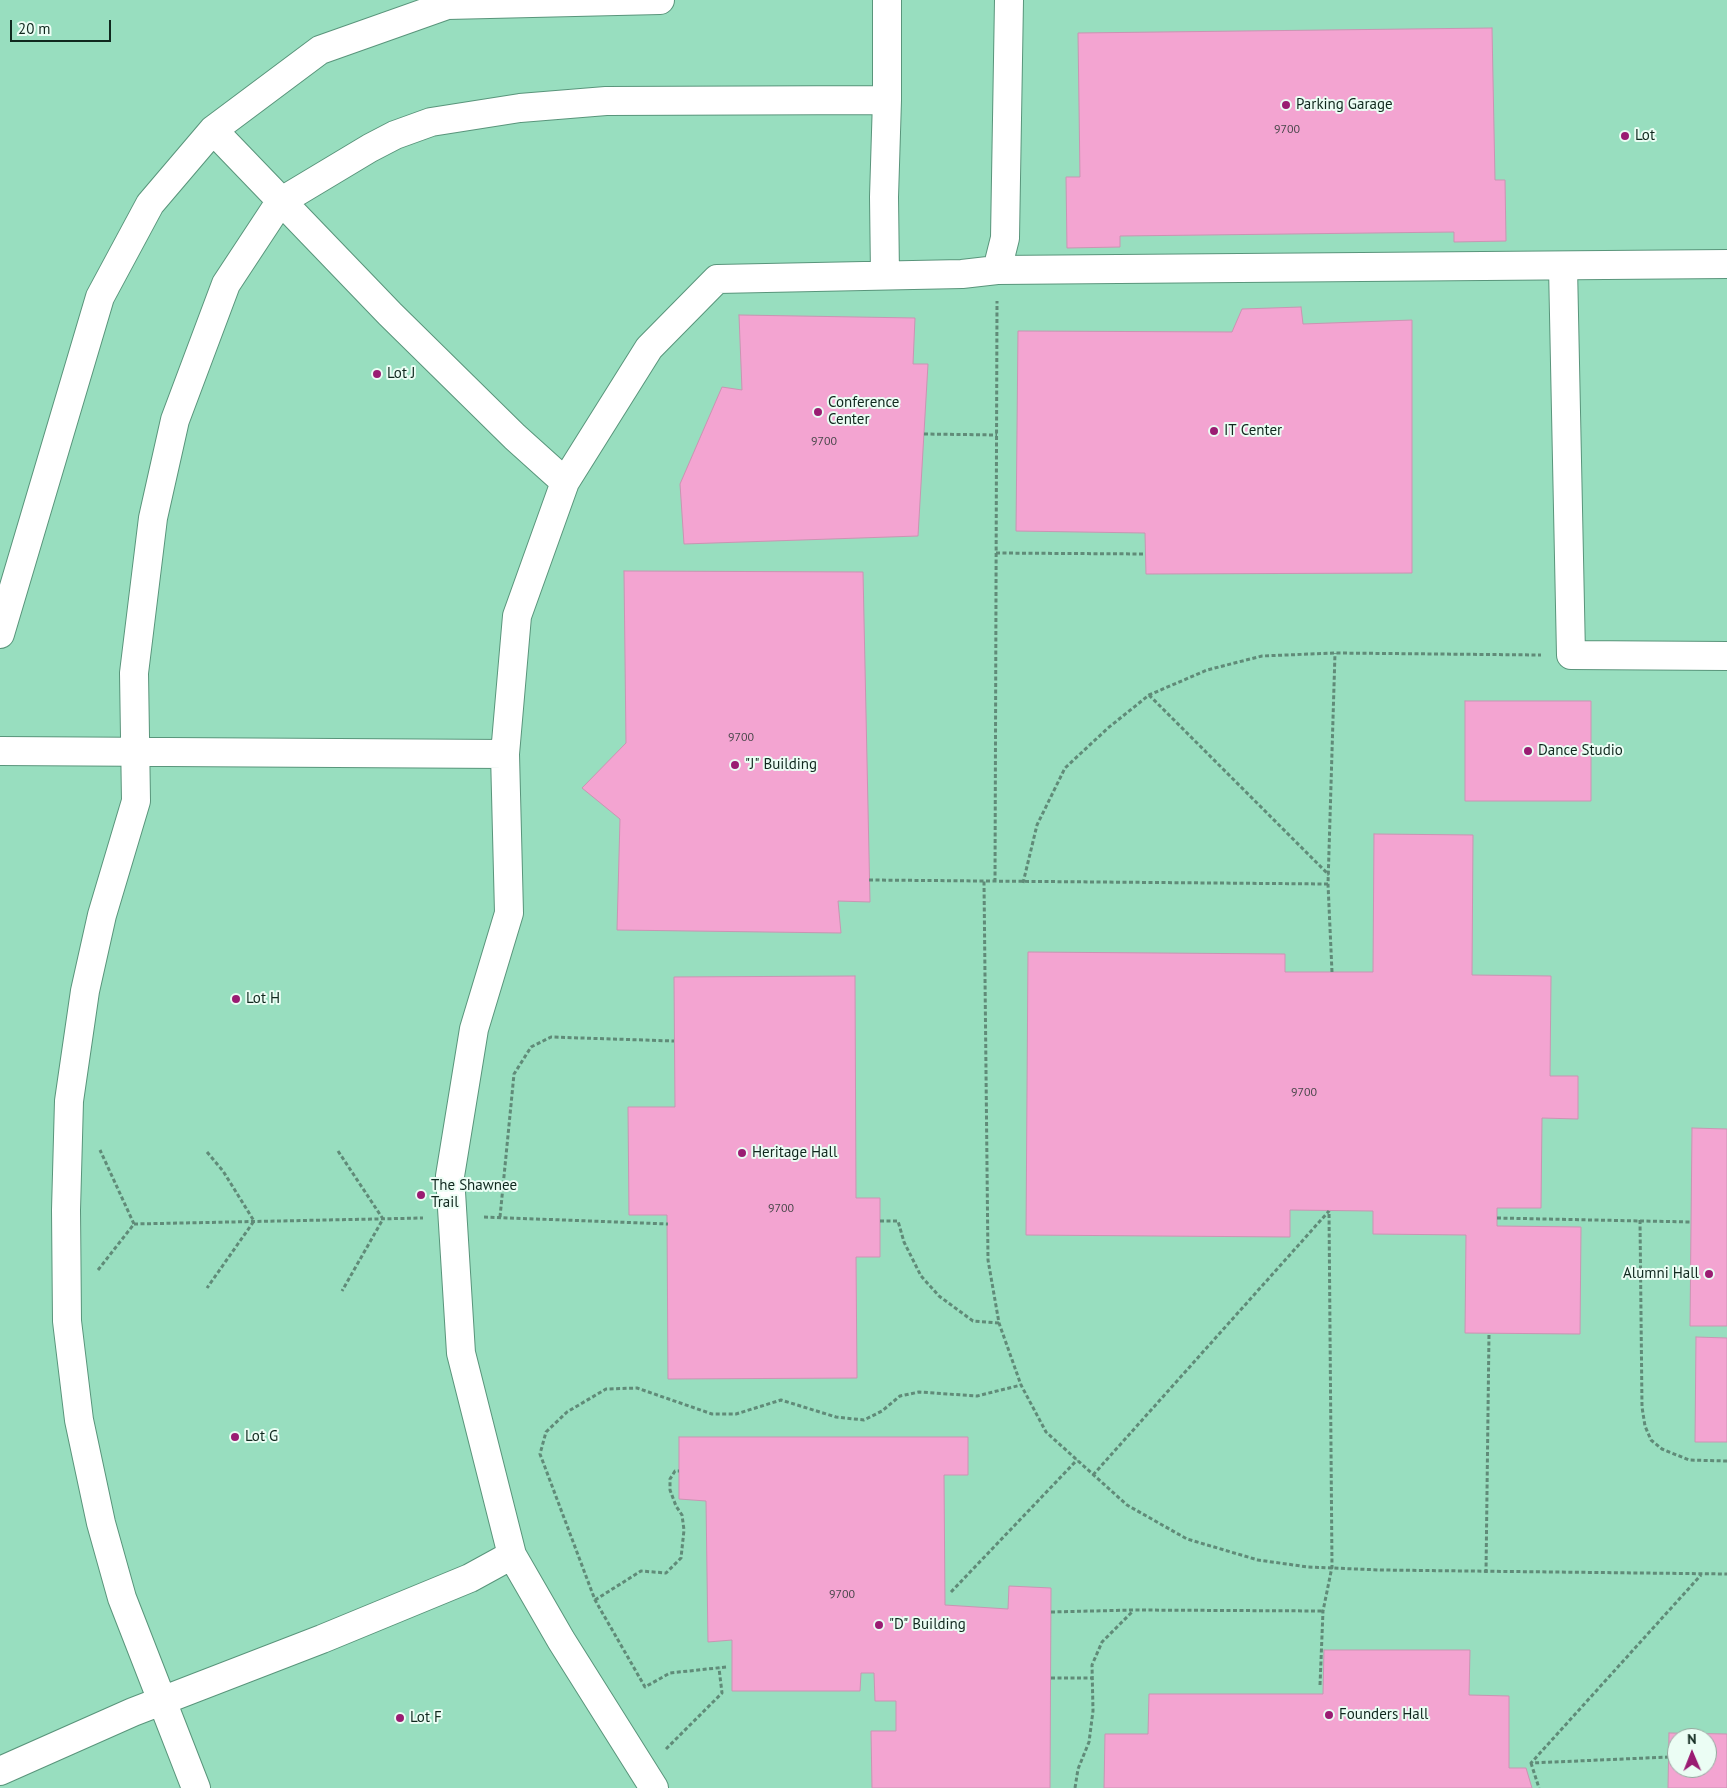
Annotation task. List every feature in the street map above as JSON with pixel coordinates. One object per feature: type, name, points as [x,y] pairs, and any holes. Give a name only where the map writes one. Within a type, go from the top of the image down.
[{"type":"lane","points":[[0,634],[100,297],[150,204],[213,130],[320,50],[447,5],[660,0]]},
{"type":"lane","points":[[885,275],[884,198],[887,100],[887,0]]},
{"type":"lane","points":[[997,270],[1004,238],[1009,0]]},
{"type":"lane","points":[[196,1788],[122,1598],[101,1523],[79,1420],[67,1321],[67,1140],[74,1062],[97,935],[136,801],[134,673],[153,518],[175,420],[226,284],[280,202],[316,179],[395,135],[432,122],[474,114],[606,101],[887,100]]},
{"type":"lane","points":[[213,130],[257,174],[280,202],[515,437],[565,482]]},
{"type":"lane","points":[[650,1779],[561,1640],[512,1555],[461,1353],[450,1176],[474,1029],[509,912],[504,754],[517,616],[565,482],[649,348],[717,279],[962,274],[997,270],[1727,264]]},
{"type":"lane","points":[[1563,266],[1572,655],[1727,656]]},
{"type":"lane","points":[[0,750],[504,754]]},
{"type":"lane","points":[[0,1771],[163,1701],[322,1640],[470,1578],[512,1555]]},
{"type":"path","points":[[995,882],[997,270]]},
{"type":"path","points":[[924,434],[997,435]]},
{"type":"path","points":[[996,553],[1145,554]]},
{"type":"path","points":[[1023,883],[1038,824],[1065,768],[1108,728],[1149,695],[1207,670],[1262,656],[1335,653],[1572,655]]},
{"type":"path","points":[[1332,972],[1328,884],[1335,653]]},
{"type":"path","points":[[1149,695],[1329,875]]},
{"type":"path","points":[[869,880],[1023,883],[1328,884]]},
{"type":"path","points":[[984,881],[988,1260],[999,1323],[1021,1385],[1046,1432],[1127,1505],[1187,1539],[1258,1560],[1332,1567],[1486,1573],[1727,1574]]},
{"type":"path","points":[[500,1216],[514,1074],[530,1047],[551,1037],[674,1041]]},
{"type":"path","points":[[98,1142],[134,1224]]},
{"type":"path","points":[[338,1151],[383,1219]]},
{"type":"path","points":[[207,1152],[224,1171],[254,1221]]},
{"type":"path","points":[[1093,1475],[1329,1210],[1332,1567],[1324,1611],[1320,1684]]},
{"type":"path","points":[[134,1224],[500,1216],[668,1224]]},
{"type":"path","points":[[1498,1218],[1691,1222]]},
{"type":"path","points":[[342,1291],[383,1219]]},
{"type":"path","points":[[1640,1220],[1642,1407],[1645,1426],[1651,1440],[1671,1453],[1689,1460],[1727,1461]]},
{"type":"path","points":[[207,1288],[254,1221]]},
{"type":"path","points":[[880,1221],[898,1221],[904,1242],[921,1276],[939,1296],[973,1321],[999,1323]]},
{"type":"path","points":[[95,1273],[134,1224]]},
{"type":"path","points":[[1486,1573],[1489,1333]]},
{"type":"path","points":[[726,1667],[670,1673],[645,1687],[595,1600],[540,1454],[546,1432],[567,1412],[606,1389],[637,1388],[712,1414],[736,1414],[781,1400],[836,1417],[864,1420],[882,1411],[900,1396],[919,1392],[977,1396],[1021,1385]]},
{"type":"path","points":[[950,1592],[1077,1460]]},
{"type":"path","points":[[595,1600],[640,1571],[666,1573],[680,1558],[684,1530],[682,1515],[670,1490],[670,1479],[675,1471],[678,1471]]},
{"type":"path","points":[[1531,1763],[1702,1574]]},
{"type":"path","points":[[1051,1612],[1134,1610],[1324,1611]]},
{"type":"path","points":[[1075,1788],[1078,1769],[1088,1742],[1093,1711],[1092,1665],[1102,1642],[1134,1610]]},
{"type":"path","points":[[650,1779],[722,1693],[719,1668]]},
{"type":"path","points":[[1052,1678],[1093,1678]]},
{"type":"path","points":[[1531,1763],[1667,1757]]},
{"type":"path","points":[[1531,1763],[1539,1788]]},
{"type":"shaded area","points":[[0,0],[1727,0],[1727,1788],[0,1788]]},
{"type":"building","name":"Parking Garage","points":[[1492,28],[1495,180],[1505,180],[1506,241],[1454,242],[1454,232],[1120,236],[1120,247],[1067,248],[1066,177],[1080,177],[1078,33]]},
{"type":"building","name":"IT Center","points":[[1301,307],[1303,324],[1412,320],[1412,573],[1146,574],[1145,533],[1016,531],[1018,331],[1232,332],[1242,309]]},
{"type":"building","name":"Conference Center","points":[[739,315],[915,318],[913,364],[928,364],[918,536],[684,544],[680,484],[722,387],[742,390]]},
{"type":"building","name":"\"J\" Building","points":[[624,571],[863,572],[870,902],[838,901],[841,933],[617,930],[620,819],[582,788],[626,743]]},
{"type":"building","name":"Dance Studio","points":[[1465,701],[1591,701],[1591,801],[1465,801]]},
{"type":"building","points":[[1374,834],[1473,835],[1472,975],[1551,976],[1550,1076],[1578,1076],[1578,1119],[1542,1118],[1541,1208],[1497,1208],[1497,1226],[1581,1227],[1580,1334],[1465,1333],[1466,1235],[1373,1234],[1373,1211],[1290,1210],[1290,1237],[1026,1235],[1028,952],[1285,954],[1285,972],[1373,972]]},
{"type":"building","name":"Heritage Hall","points":[[855,976],[856,1198],[880,1198],[880,1257],[856,1257],[857,1378],[668,1379],[667,1215],[629,1215],[628,1107],[675,1107],[674,977]]},
{"type":"building","name":"Alumni Hall","points":[[1692,1128],[1727,1129],[1727,1326],[1690,1326]]},
{"type":"building","points":[[1696,1337],[1727,1338],[1727,1442],[1695,1442]]},
{"type":"building","name":"\"D\" Building","points":[[679,1437],[968,1437],[968,1475],[944,1475],[945,1605],[1008,1609],[1009,1586],[1051,1588],[1050,1788],[872,1788],[871,1731],[896,1731],[896,1701],[875,1701],[874,1673],[861,1673],[860,1691],[732,1691],[732,1640],[708,1642],[706,1501],[679,1499]]},
{"type":"building","name":"Founders Hall","points":[[1324,1650],[1470,1650],[1469,1695],[1509,1696],[1509,1768],[1526,1768],[1532,1788],[1104,1788],[1105,1734],[1148,1734],[1149,1694],[1323,1694]]},
{"type":"building","points":[[1717,1734],[1727,1734],[1727,1788],[1668,1788],[1668,1778],[1717,1778]]},
{"type":"place","name":"Parking Garage","points":[[1286,105]]},
{"type":"place","name":"Lot","points":[[1625,136]]},
{"type":"place","name":"Lot J","points":[[377,374]]},
{"type":"place","name":"Conference Center","points":[[818,412]]},
{"type":"place","name":"IT Center","points":[[1214,431]]},
{"type":"place","name":"Dance Studio","points":[[1528,751]]},
{"type":"place","name":"\"J\" Building","points":[[735,765]]},
{"type":"place","name":"Lot H","points":[[236,999]]},
{"type":"place","name":"Heritage Hall","points":[[742,1153]]},
{"type":"place","name":"The Shawnee Trail","points":[[421,1195]]},
{"type":"place","name":"Alumni Hall","points":[[1709,1274]]},
{"type":"place","name":"Lot G","points":[[235,1437]]},
{"type":"place","name":"\"D\" Building","points":[[879,1625]]},
{"type":"place","name":"Founders Hall","points":[[1329,1715]]},
{"type":"place","name":"Lot F","points":[[400,1718]]}]
